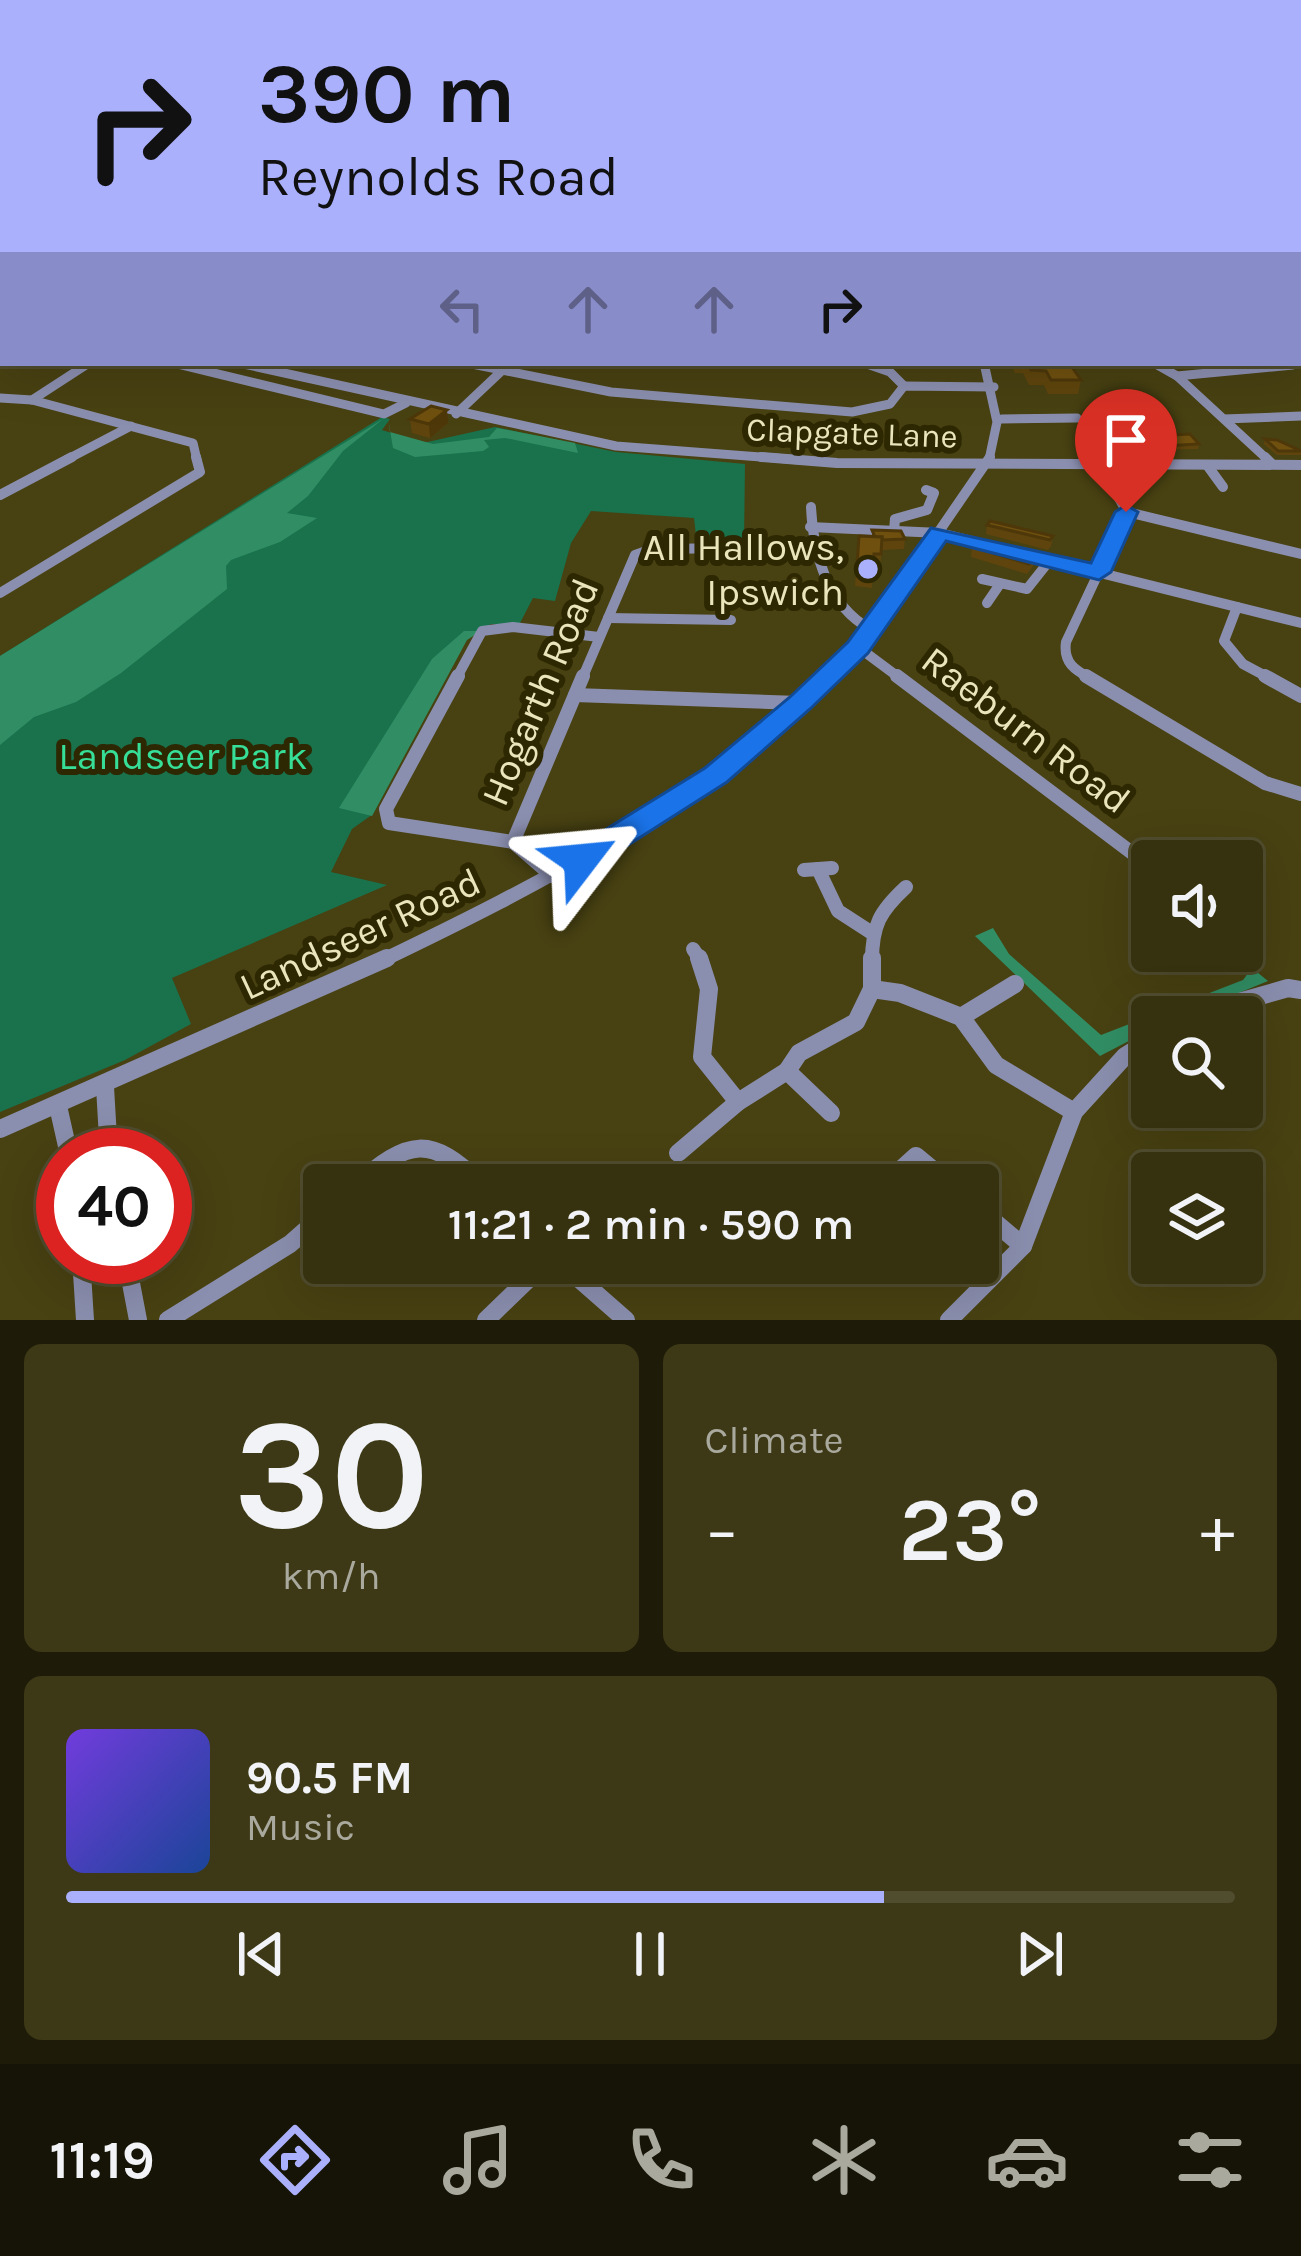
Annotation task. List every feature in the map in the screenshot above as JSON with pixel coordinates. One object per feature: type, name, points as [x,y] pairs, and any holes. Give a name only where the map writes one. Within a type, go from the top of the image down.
[{"type":"street","points":[[32,400],[84,366]]},
{"type":"street","name":"Clapgate Lane","points":[[185,366],[384,414],[407,403]]},
{"type":"street","name":"Clapgate Lane","points":[[251,366],[616,446],[837,463],[1300,466]]},
{"type":"street","points":[[873,366],[890,372],[904,386],[994,387]]},
{"type":"street","points":[[985,366],[1002,419],[1077,418]]},
{"type":"street","points":[[1160,366],[1178,376],[1273,465]]},
{"type":"street","points":[[1178,376],[1294,366]]},
{"type":"street","points":[[456,414],[506,367],[611,392],[852,412],[884,407],[900,397],[904,386]]},
{"type":"street","points":[[247,381],[267,370]]},
{"type":"street","points":[[0,399],[32,400],[194,443],[198,476],[0,593]]},
{"type":"street","points":[[1224,419],[1301,416]]},
{"type":"street","name":"Landseer Road","points":[[0,1129],[105,1087],[552,876],[638,828],[716,775],[858,647],[988,464],[1002,419]]},
{"type":"street","points":[[0,495],[132,426]]},
{"type":"street","points":[[1100,465],[1126,512],[1301,554]]},
{"type":"street","points":[[1207,465],[1223,487]]},
{"type":"street","points":[[894,531],[895,519],[927,510],[934,490]]},
{"type":"street","points":[[811,507],[810,527],[826,577],[854,621],[870,629]]},
{"type":"street","points":[[1126,512],[1066,642],[1064,654],[1072,668],[1265,783],[1301,794]]},
{"type":"street","points":[[810,527],[940,533],[1301,623]]},
{"type":"street","name":"Hogarth Road","points":[[552,876],[513,842],[635,555],[644,550],[815,547]]},
{"type":"street","points":[[982,579],[1035,586],[1050,560]]},
{"type":"street","points":[[987,603],[1000,584]]},
{"type":"street","points":[[1237,607],[1224,641],[1230,654],[1301,696]]},
{"type":"street","points":[[608,618],[731,620]]},
{"type":"street","points":[[513,842],[400,828],[389,823],[386,809],[482,632],[513,627],[599,637]]},
{"type":"street","name":"Raeburn Road","points":[[858,647],[1131,852]]},
{"type":"street","points":[[575,695],[800,703]]},
{"type":"street","points":[[818,869],[838,911],[872,933]]},
{"type":"street","points":[[678,1153],[692,1130],[787,1072],[799,1053],[856,1022],[872,989],[872,933],[880,911],[906,887]]},
{"type":"street","points":[[704,957],[713,1004],[702,1057],[738,1102]]},
{"type":"street","points":[[961,1017],[1015,984]]},
{"type":"street","points":[[1263,997],[1295,988]]},
{"type":"street","points":[[872,989],[913,997],[961,1017],[996,1065],[1074,1112]]},
{"type":"street","points":[[949,1320],[1023,1246],[1074,1112],[1131,1052]]},
{"type":"street","points":[[787,1072],[831,1113]]},
{"type":"street","points":[[105,1087],[107,1128]]},
{"type":"street","points":[[58,1106],[63,1128]]},
{"type":"street","points":[[380,1164],[391,1154],[420,1145],[453,1154],[462,1164]]},
{"type":"street","points":[[999,1226],[1023,1246]]},
{"type":"street","points":[[168,1320],[303,1233]]},
{"type":"street","points":[[83,1284],[86,1320]]},
{"type":"street","points":[[131,1284],[138,1320]]},
{"type":"street","points":[[486,1320],[523,1284]]},
{"type":"street","points":[[585,1284],[626,1320]]},
{"type":"green space","name":"Landseer Park","points":[[382,417],[390,419],[382,430],[423,443],[495,427],[616,452],[745,464],[744,543],[697,544],[694,518],[591,511],[571,543],[555,601],[533,598],[519,625],[491,624],[464,640],[373,814],[352,829],[331,872],[387,885],[172,978],[191,1024],[125,1060],[0,1112],[0,656]]},
{"type":"green space","points":[[383,419],[343,451],[308,496],[287,513],[317,518],[280,542],[231,560],[226,566],[227,589],[121,673],[76,702],[34,717],[0,745],[0,656]]},
{"type":"green space","points":[[497,428],[575,443],[578,453],[505,438],[484,440],[489,447],[483,451],[415,457],[393,448],[390,432],[433,444],[489,437]]},
{"type":"green space","points":[[464,631],[481,631],[467,640],[372,816],[339,808],[432,659]]},
{"type":"green space","points":[[993,928],[1009,954],[1101,1035],[1131,1023],[1131,1040],[1100,1056],[975,936]]},
{"type":"green space","points":[[1249,972],[1268,981],[1231,996],[1202,996],[1243,980]]},
{"type":"building","points":[[1029,366],[1071,366],[1081,380],[1051,380],[1046,371]]},
{"type":"building","points":[[431,406],[447,410],[429,424],[410,419]]},
{"type":"building","points":[[1190,434],[1199,444],[1164,446],[1156,436]]},
{"type":"building","points":[[1265,439],[1277,440],[1301,451],[1278,451]]},
{"type":"building","points":[[990,521],[1053,536],[1050,540],[987,525]]},
{"type":"building","points":[[872,530],[901,531],[905,539],[882,540]]},
{"type":"building","points":[[859,536],[882,537],[874,568],[857,566]]},
{"type":"building","points":[[976,542],[1035,556],[1029,564],[972,547]]},
{"type":"place","name":"All Hallows, Ipswich","points":[[868,569]]},
{"type":"route","points":[[581,860],[716,775],[800,703],[858,647],[940,533],[1099,572],[1126,512]]}]
